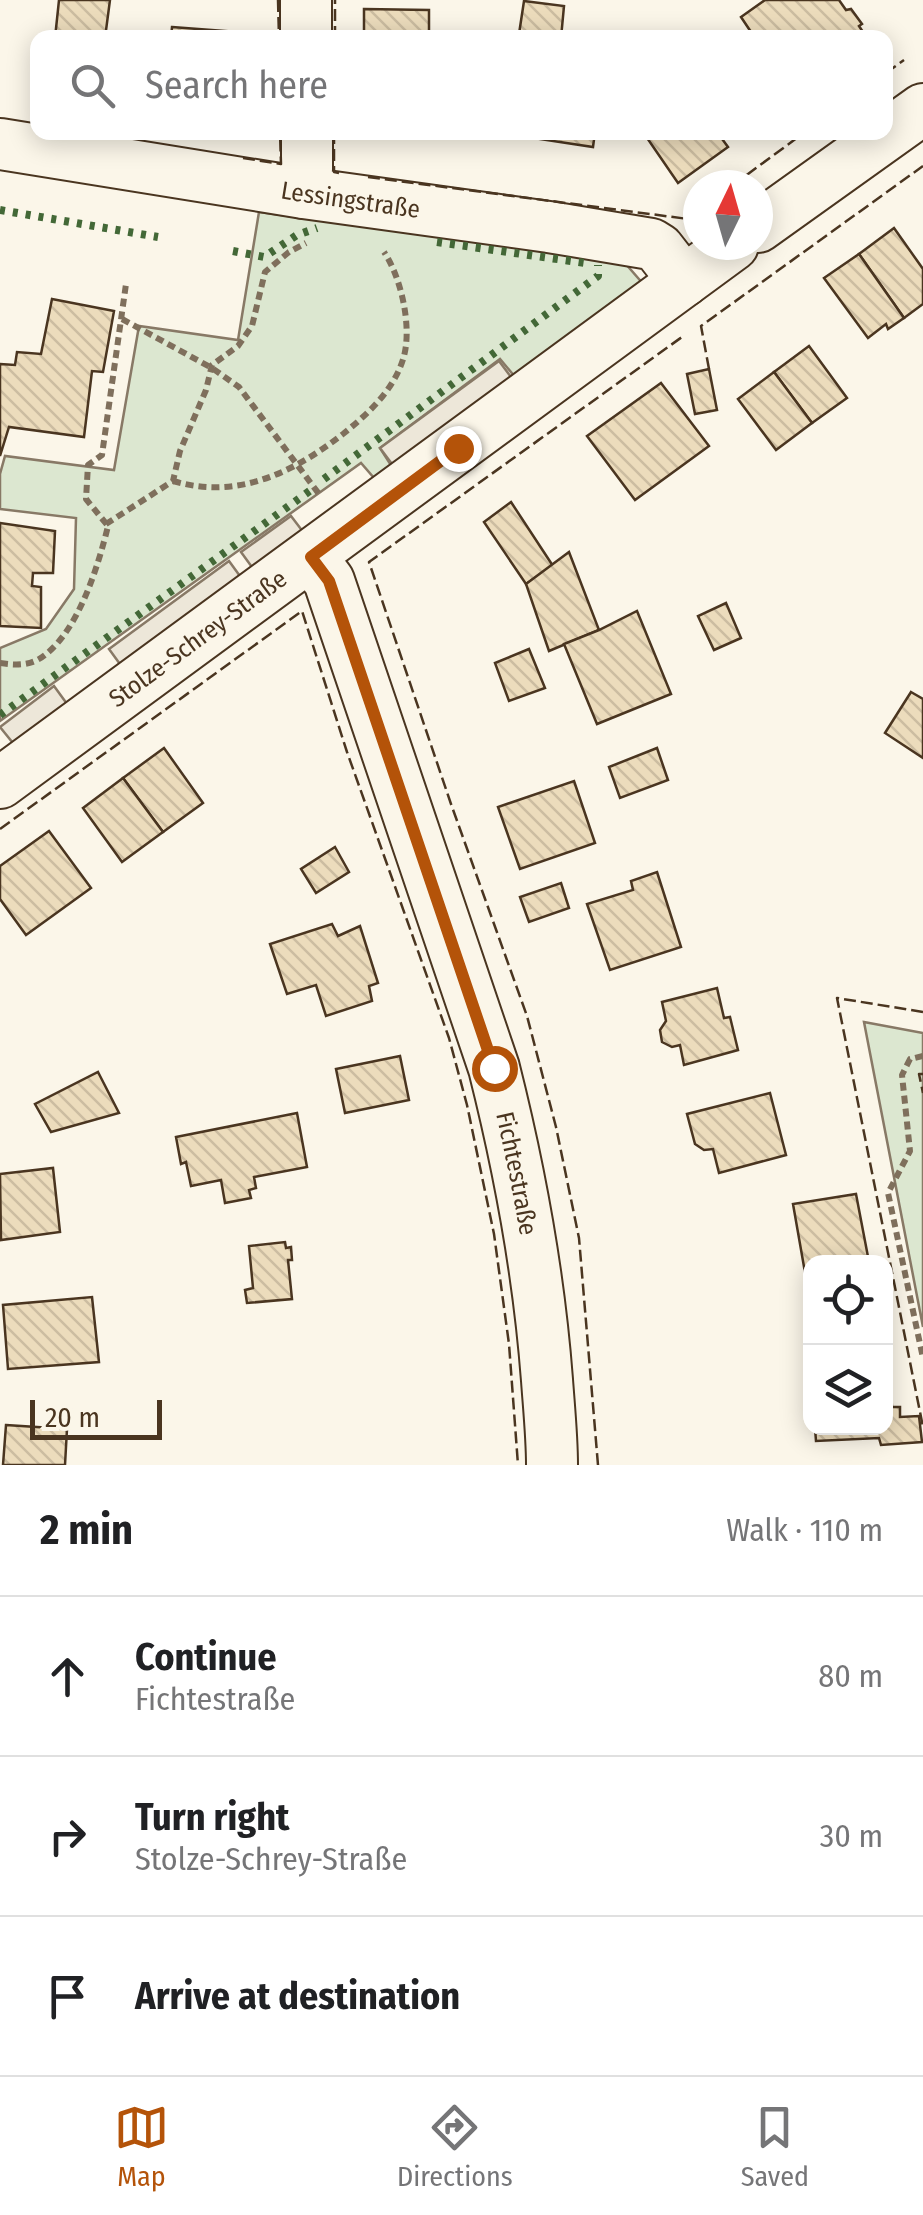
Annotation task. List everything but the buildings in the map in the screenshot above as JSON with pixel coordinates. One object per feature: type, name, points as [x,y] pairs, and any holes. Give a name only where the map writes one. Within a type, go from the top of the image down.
[{"type":"street","points":[[306,0],[306,30]]},
{"type":"street","points":[[893,130],[923,109]]},
{"type":"street","points":[[307,140],[312,214]]},
{"type":"street","points":[[773,216],[880,140]]},
{"type":"street","name":"Lessingstraße","points":[[0,144],[312,214],[549,226],[651,244],[684,281]]},
{"type":"street","name":"Stolze-Schrey-Straße","points":[[0,782],[713,260]]},
{"type":"street","name":"Fichtestraße","points":[[328,543],[329,581],[494,1068],[508,1124],[543,1323],[552,1465]]},
{"type":"path","points":[[106,524],[173,481],[212,365],[238,346],[252,326],[265,272],[288,252],[312,214]]},
{"type":"path","points":[[173,481],[198,489],[271,478],[326,448],[384,396],[402,362],[405,338],[401,289],[394,267],[381,248]]},
{"type":"path","points":[[0,664],[36,661],[54,646],[89,592],[108,526],[86,499],[88,465],[102,454],[126,284]]},
{"type":"path","points":[[122,320],[240,387],[299,466],[328,543]]},
{"type":"path","points":[[923,1056],[910,1060],[902,1075],[910,1151],[888,1193],[923,1358]]},
{"type":"green space","points":[[259,212],[624,262],[645,286],[521,384],[500,359],[380,448],[396,473],[381,486],[361,463],[0,721],[0,648],[46,629],[74,589],[76,518],[0,509],[0,474],[5,456],[114,470],[139,326],[238,340]]},
{"type":"green space","points":[[864,1022],[923,1033],[923,1327]]},
{"type":"shaded area","points":[[499,361],[517,385],[398,472],[380,448]]},
{"type":"shaded area","points":[[291,516],[307,537],[257,574],[241,552]]},
{"type":"shaded area","points":[[229,561],[245,583],[125,671],[109,649]]},
{"type":"shaded area","points":[[54,686],[70,708],[17,748],[0,727]]},
{"type":"hedge","points":[[0,210],[158,237]]},
{"type":"hedge","points":[[233,251],[264,257],[297,235],[317,228]]},
{"type":"hedge","points":[[437,242],[585,263]]},
{"type":"hedge","points":[[324,479],[598,276],[598,265]]},
{"type":"hedge","points":[[0,715],[311,490]]},
{"type":"fence","points":[[278,0],[279,30]]},
{"type":"fence","points":[[335,0],[335,30]]},
{"type":"fence","points":[[893,68],[904,60]]},
{"type":"fence","points":[[243,158],[281,164],[280,140]]},
{"type":"fence","points":[[334,140],[334,172],[339,173]]},
{"type":"fence","points":[[753,170],[794,140]]},
{"type":"fence","points":[[709,369],[701,326],[923,166]]},
{"type":"fence","points":[[368,177],[683,218]]},
{"type":"fence","points":[[598,1465],[579,1238],[556,1127],[527,1016],[369,562],[682,337]]},
{"type":"fence","points":[[0,829],[302,611],[347,752],[449,1038],[467,1105],[494,1234],[509,1344],[518,1465]]},
{"type":"fence","points":[[923,1012],[837,998],[923,1427]]},
{"type":"fence","points":[[923,1074],[919,1074],[923,1093]]},
{"type":"route","points":[[458,448],[311,557],[329,581],[494,1068]]}]
